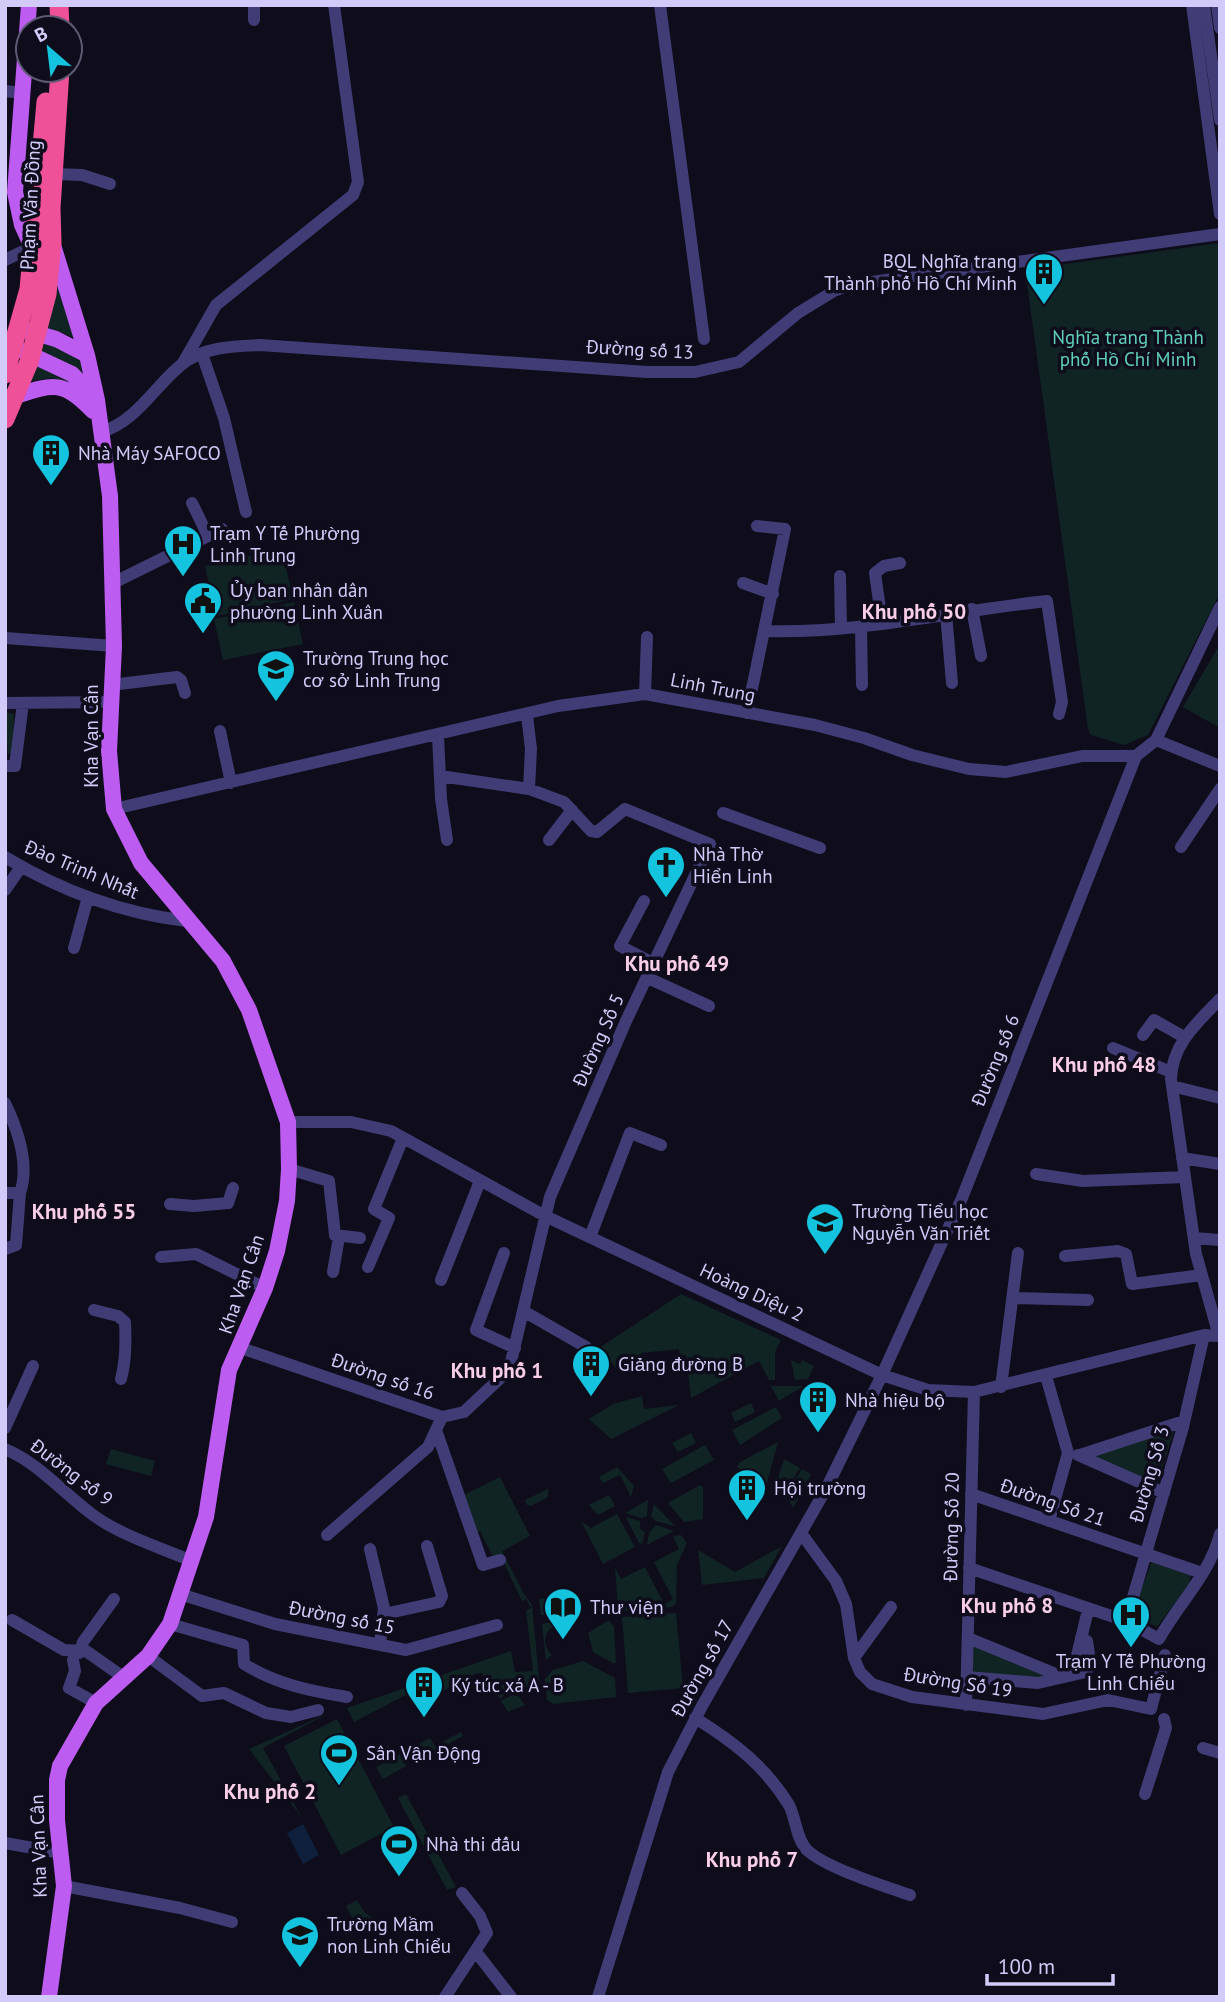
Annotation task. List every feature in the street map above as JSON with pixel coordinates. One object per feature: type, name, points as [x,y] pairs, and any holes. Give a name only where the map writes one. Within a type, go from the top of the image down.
[{"type":"highway","name":"Phạm Văn Đồng","points":[[5,419],[16,396],[26,341],[32,247],[49,84]]},
{"type":"highway","name":"Phạm Văn Đồng","points":[[5,374],[26,341],[47,294],[59,84]]},
{"type":"main road","points":[[29,5],[23,93],[10,192],[32,247]]},
{"type":"main road","name":"Kha Vạn Cân","points":[[49,1997],[64,1886],[57,1820],[59,1773],[71,1743],[96,1703],[148,1656],[170,1624],[206,1517],[227,1381],[277,1251],[287,1201],[289,1169],[288,1122],[249,1010],[223,961],[186,921],[141,863],[114,809],[109,751],[114,646],[110,496],[87,355],[52,243]]},
{"type":"main road","points":[[26,341],[87,355]]},
{"type":"main road","points":[[26,341],[72,374],[99,416]]},
{"type":"main road","points":[[16,396],[59,386],[70,389],[99,416]]},
{"type":"street","points":[[254,5],[254,20]]},
{"type":"street","points":[[183,363],[216,305],[353,195],[358,182],[334,5]]},
{"type":"street","points":[[660,5],[704,339]]},
{"type":"street","points":[[1192,5],[1220,214]]},
{"type":"street","points":[[1204,5],[1220,120]]},
{"type":"street","points":[[1217,5],[1220,29]]},
{"type":"street","points":[[5,91],[23,93]]},
{"type":"street","points":[[53,174],[82,175],[110,184]]},
{"type":"street","name":"Đường số 13","points":[[99,416],[122,423],[183,363],[228,346],[260,345],[647,372],[695,372],[739,362],[798,313],[834,290],[850,285],[1220,234]]},
{"type":"street","points":[[5,260],[32,247]]},
{"type":"street","points":[[202,354],[224,418],[246,512]]},
{"type":"street","points":[[192,503],[208,536]]},
{"type":"street","points":[[747,713],[785,529],[757,526]]},
{"type":"street","points":[[113,583],[222,529]]},
{"type":"street","points":[[882,623],[875,573],[884,566],[900,563]]},
{"type":"street","points":[[840,576],[841,628]]},
{"type":"street","points":[[743,583],[773,594]]},
{"type":"street","points":[[764,631],[861,626],[1047,601],[1062,702],[1059,714]]},
{"type":"street","points":[[972,609],[981,656]]},
{"type":"street","points":[[1136,756],[1156,740],[1219,609]]},
{"type":"street","points":[[946,613],[952,683]]},
{"type":"street","points":[[861,626],[862,685]]},
{"type":"street","points":[[645,694],[647,637]]},
{"type":"street","points":[[5,638],[114,646]]},
{"type":"street","points":[[5,703],[111,693],[177,677],[186,693]]},
{"type":"street","name":"Linh Trung","points":[[114,809],[570,704],[645,694],[696,701],[815,725],[912,755],[969,769],[1006,772],[1082,756],[1136,756]]},
{"type":"street","points":[[5,766],[15,765],[23,703]]},
{"type":"street","points":[[527,715],[531,749],[529,789]]},
{"type":"street","points":[[220,731],[231,783]]},
{"type":"street","points":[[438,736],[447,840]]},
{"type":"street","points":[[1156,740],[1220,766]]},
{"type":"street","name":"Đường số 6","points":[[882,1375],[962,1198],[1136,756]]},
{"type":"street","points":[[440,776],[529,789],[564,802],[572,810],[549,840]]},
{"type":"street","points":[[1181,847],[1220,789]]},
{"type":"street","name":"Đường Số 5","points":[[545,1216],[626,1021],[710,844],[625,809],[597,832],[591,831],[572,810]]},
{"type":"street","points":[[723,813],[820,848]]},
{"type":"street","name":"Đào Trinh Nhất","points":[[5,857],[88,897],[144,916],[186,921]]},
{"type":"street","points":[[5,890],[21,867]]},
{"type":"street","points":[[74,948],[88,897]]},
{"type":"street","points":[[644,901],[620,946],[655,964]]},
{"type":"street","points":[[648,978],[709,1006]]},
{"type":"street","points":[[1219,1336],[1194,1238],[1172,1086],[1171,1060],[1184,1037],[1220,999]]},
{"type":"street","points":[[1143,1035],[1154,1020],[1184,1037]]},
{"type":"street","points":[[1113,1048],[1171,1072]]},
{"type":"street","points":[[1172,1086],[1220,1098]]},
{"type":"street","points":[[5,1103],[19,1133],[23,1184],[16,1245],[5,1249]]},
{"type":"street","name":"Hoàng Diệu 2","points":[[288,1122],[351,1122],[391,1131],[545,1216],[882,1375],[928,1390],[974,1392],[1001,1387],[1204,1335],[1219,1336]]},
{"type":"street","points":[[590,1237],[630,1133],[661,1145]]},
{"type":"street","points":[[368,1267],[389,1218],[374,1209],[404,1138]]},
{"type":"street","points":[[1182,1158],[1220,1164]]},
{"type":"street","points":[[289,1169],[329,1181],[334,1231],[339,1237],[360,1238]]},
{"type":"street","points":[[1036,1174],[1083,1181],[1185,1177]]},
{"type":"street","points":[[441,1280],[480,1181]]},
{"type":"street","points":[[170,1204],[194,1206],[228,1203],[233,1188]]},
{"type":"street","points":[[5,1193],[20,1194]]},
{"type":"street","name":"Đường số 16","points":[[241,1348],[442,1417],[464,1412],[509,1370],[525,1312],[545,1216]]},
{"type":"street","points":[[333,1272],[339,1237]]},
{"type":"street","points":[[1194,1238],[1220,1240]]},
{"type":"street","points":[[1065,1256],[1118,1251],[1126,1254],[1132,1284],[1202,1275]]},
{"type":"street","points":[[1001,1387],[1018,1252]]},
{"type":"street","points":[[504,1253],[476,1330],[515,1348]]},
{"type":"street","points":[[161,1257],[195,1254],[265,1288]]},
{"type":"street","points":[[1014,1298],[1088,1300]]},
{"type":"street","points":[[94,1310],[118,1316],[125,1322],[123,1344],[126,1360],[121,1379]]},
{"type":"street","points":[[525,1312],[586,1347]]},
{"type":"street","name":"Đường Số 3","points":[[1126,1621],[1184,1421],[1204,1335]]},
{"type":"street","points":[[5,1428],[11,1401],[33,1366]]},
{"type":"street","name":"Đường số 17","points":[[598,1997],[668,1772],[695,1718],[801,1533],[882,1375]]},
{"type":"street","points":[[1046,1376],[1074,1454],[1049,1521]]},
{"type":"street","name":"Đường Số 20","points":[[967,1704],[974,1392]]},
{"type":"street","points":[[327,1535],[428,1447],[442,1417]]},
{"type":"street","points":[[1074,1454],[1184,1421]]},
{"type":"street","points":[[436,1430],[483,1565],[500,1560]]},
{"type":"street","name":"Đường số 9","points":[[5,1450],[52,1479],[93,1515],[139,1540],[192,1560]]},
{"type":"street","points":[[1074,1454],[1164,1493]]},
{"type":"street","name":"Đường Số 21","points":[[971,1494],[1202,1573]]},
{"type":"street","name":"Đường Số 19","points":[[801,1533],[836,1581],[846,1604],[854,1658],[860,1672],[872,1684],[912,1697],[1043,1714],[1108,1700],[1150,1709],[1165,1655]]},
{"type":"street","points":[[969,1568],[1126,1621],[1159,1639],[1202,1573],[1216,1548],[1220,1534]]},
{"type":"street","points":[[384,1614],[439,1602],[442,1596],[427,1546]]},
{"type":"street","points":[[370,1549],[384,1614],[380,1645]]},
{"type":"street","name":"Đường số 15","points":[[180,1594],[275,1624],[406,1650],[498,1625]]},
{"type":"street","points":[[96,1703],[69,1688],[75,1671],[76,1656],[83,1642],[114,1599]]},
{"type":"street","points":[[854,1658],[891,1607]]},
{"type":"street","points":[[967,1677],[1038,1683],[1063,1677],[1074,1668],[1088,1610]]},
{"type":"street","points":[[12,1620],[76,1656]]},
{"type":"street","points":[[170,1624],[243,1645],[244,1664],[272,1679],[318,1693],[347,1697]]},
{"type":"street","points":[[968,1638],[1063,1677]]},
{"type":"street","points":[[76,1656],[86,1651],[123,1676]]},
{"type":"street","points":[[148,1656],[202,1696],[224,1693],[267,1713],[291,1717],[318,1710]]},
{"type":"street","points":[[695,1718],[732,1741],[767,1772],[790,1808],[807,1849],[855,1876],[910,1895]]},
{"type":"street","points":[[1145,1794],[1166,1728],[1164,1719]]},
{"type":"street","points":[[1203,1748],[1220,1754]]},
{"type":"street","points":[[5,1843],[61,1853]]},
{"type":"street","points":[[64,1886],[232,1922]]},
{"type":"street","points":[[445,1997],[487,1933],[480,1916],[463,1893]]},
{"type":"street","points":[[476,1952],[510,1997]]},
{"type":"green space","name":"Nghĩa trang Thành phố Hồ Chí Minh","points":[[1220,243],[1220,593],[1148,735],[1124,745],[1091,735],[1088,729],[1026,276],[1029,269]]},
{"type":"green space","points":[[53,270],[75,338],[58,331],[43,331]]},
{"type":"green space","points":[[45,344],[55,344],[79,358],[87,383],[44,353],[41,349]]},
{"type":"green space","points":[[35,361],[64,376],[73,387],[53,378],[30,381]]},
{"type":"green space","points":[[282,549],[293,599],[216,616],[205,566]]},
{"type":"green space","points":[[294,602],[303,644],[223,660],[214,619]]},
{"type":"green space","points":[[1220,644],[1220,728],[1183,707]]},
{"type":"green space","points":[[5,712],[14,714],[13,752],[8,754]]},
{"type":"green space","points":[[681,1294],[781,1340],[775,1352],[775,1380],[769,1380],[759,1361],[691,1398],[686,1355],[680,1356],[679,1349],[641,1353],[641,1365],[617,1369],[599,1348]]},
{"type":"green space","points":[[791,1360],[800,1364],[802,1360],[814,1366],[808,1379],[795,1380]]},
{"type":"green space","points":[[771,1386],[804,1386],[779,1401]]},
{"type":"green space","points":[[642,1396],[644,1409],[679,1405],[611,1439],[589,1419],[613,1404]]},
{"type":"green space","points":[[751,1403],[755,1412],[735,1422],[731,1413]]},
{"type":"green space","points":[[776,1407],[782,1418],[740,1445],[732,1430]]},
{"type":"green space","points":[[1174,1431],[1156,1487],[1080,1455]]},
{"type":"green space","points":[[691,1433],[696,1443],[678,1452],[672,1443]]},
{"type":"green space","points":[[778,1442],[767,1483],[759,1483],[737,1467],[740,1462]]},
{"type":"green space","points":[[705,1445],[714,1460],[671,1483],[662,1469]]},
{"type":"green space","points":[[111,1449],[155,1461],[151,1476],[106,1464]]},
{"type":"green space","points":[[784,1459],[800,1468],[784,1494],[775,1488]]},
{"type":"green space","points":[[617,1467],[634,1486],[631,1497],[620,1475],[603,1483],[599,1477]]},
{"type":"green space","points":[[802,1469],[811,1474],[793,1508],[786,1495]]},
{"type":"green space","points":[[500,1477],[530,1536],[502,1551],[532,1605],[540,1689],[515,1686],[500,1699],[482,1673],[475,1674],[432,1697],[425,1698],[419,1688],[354,1722],[347,1708],[511,1651],[515,1672],[533,1671],[526,1611],[531,1608],[526,1599],[522,1601],[501,1557],[494,1559],[480,1531],[474,1533],[462,1496]]},
{"type":"green space","points":[[700,1485],[703,1487],[703,1519],[684,1522],[668,1503]]},
{"type":"green space","points":[[548,1489],[548,1497],[531,1506],[527,1505],[525,1500]]},
{"type":"green space","points":[[609,1495],[615,1506],[598,1515],[589,1505]]},
{"type":"green space","points":[[648,1500],[647,1516],[641,1518],[625,1513]]},
{"type":"green space","points":[[654,1504],[674,1526],[656,1521],[651,1516]]},
{"type":"green space","points":[[617,1514],[635,1547],[603,1564],[581,1521],[591,1528]]},
{"type":"green space","points":[[626,1517],[640,1521],[640,1529],[645,1532],[642,1544],[639,1543]]},
{"type":"green space","points":[[656,1525],[674,1531],[647,1545],[649,1533]]},
{"type":"green space","points":[[681,1535],[687,1543],[677,1565],[676,1603],[672,1607],[624,1611],[618,1609],[615,1568],[621,1579],[645,1567],[664,1604],[673,1599],[654,1562],[679,1549],[673,1536]]},
{"type":"green space","points":[[782,1546],[764,1578],[702,1585],[698,1550],[735,1572]]},
{"type":"green space","points":[[1152,1562],[1190,1575],[1190,1583],[1157,1627],[1132,1613]]},
{"type":"green space","points":[[559,1597],[560,1604],[569,1603],[567,1614],[541,1615],[539,1599]]},
{"type":"green space","points":[[676,1613],[683,1688],[628,1693],[622,1617]]},
{"type":"green space","points":[[563,1620],[549,1629],[545,1638],[545,1644],[552,1655],[546,1660],[542,1624]]},
{"type":"green space","points":[[609,1620],[614,1627],[614,1664],[593,1652],[588,1633]]},
{"type":"green space","points":[[970,1643],[1056,1677],[1038,1680],[971,1673]]},
{"type":"green space","points":[[583,1661],[615,1678],[616,1697],[553,1704],[547,1700],[545,1679],[553,1670]]},
{"type":"green space","points":[[512,1695],[518,1696],[525,1705],[508,1712],[501,1701]]},
{"type":"green space","points":[[331,1712],[263,1748],[302,1818],[249,1749]]},
{"type":"green space","name":"Sân Vận Động","points":[[337,1719],[394,1827],[341,1855],[284,1746]]},
{"type":"green space","points":[[461,1732],[463,1736],[414,1763],[407,1750],[430,1738],[435,1746]]},
{"type":"green space","points":[[400,1754],[406,1766],[383,1779],[376,1767]]},
{"type":"green space","points":[[406,1794],[456,1887],[447,1890],[398,1798]]},
{"type":"green space","points":[[357,1900],[365,1913],[376,1920],[357,1928],[346,1906]]},
{"type":"water","points":[[303,1824],[319,1855],[303,1864],[287,1833]]},
{"type":"place","name":"BQL Nghĩa trang Thành phố Hồ Chí Minh","points":[[1044,306]]},
{"type":"place","name":"Nhà Máy SAFOCO","points":[[51,487]]},
{"type":"place","name":"Trạm Y Tế Phường Linh Trung","points":[[183,578]]},
{"type":"place","name":"Ủy ban nhân dân phường Linh Xuân","points":[[203,635]]},
{"type":"place","name":"Trường Trung học cơ sở Linh Trung","points":[[276,703]]},
{"type":"place","name":"Nhà Thờ Hiển Linh","points":[[666,899]]},
{"type":"place","name":"Trường Tiểu học Nguyễn Văn Triết","points":[[825,1256]]},
{"type":"place","name":"Giảng đường B","points":[[591,1398]]},
{"type":"place","name":"Nhà hiệu bộ","points":[[818,1434]]},
{"type":"place","name":"Hội trường","points":[[747,1522]]},
{"type":"place","name":"Thư viện","points":[[563,1641]]},
{"type":"place","name":"Trạm Y Tế Phường Linh Chiểu","points":[[1131,1649]]},
{"type":"place","name":"Ký túc xá A - B","points":[[424,1719]]},
{"type":"place","name":"Sân Vận Động","points":[[339,1787]]},
{"type":"place","name":"Nhà thi đấu","points":[[399,1878]]},
{"type":"place","name":"Trường Mầm non Linh Chiểu","points":[[300,1969]]},
{"type":"district","name":"Khu phố 50","points":[[914,612]]},
{"type":"district","name":"Khu phố 49","points":[[677,964]]},
{"type":"district","name":"Khu phố 48","points":[[1104,1065]]},
{"type":"district","name":"Khu phố 55","points":[[84,1212]]},
{"type":"district","name":"Khu phố 1","points":[[497,1371]]},
{"type":"district","name":"Khu phố 8","points":[[1007,1606]]},
{"type":"district","name":"Khu phố 2","points":[[270,1792]]},
{"type":"district","name":"Khu phố 7","points":[[752,1860]]}]
